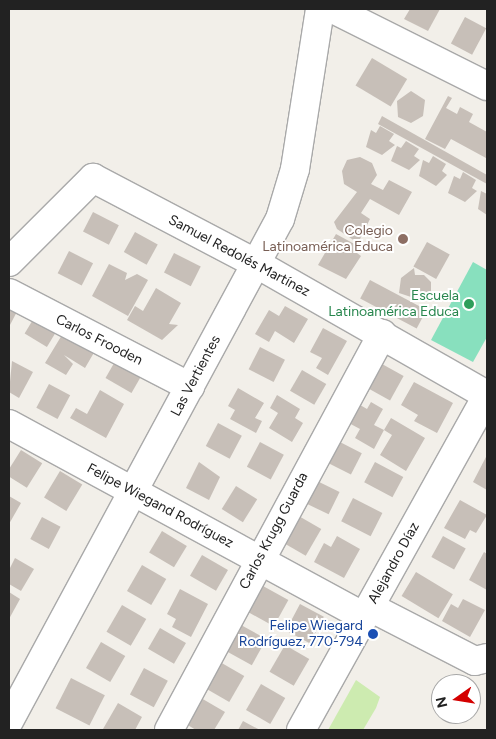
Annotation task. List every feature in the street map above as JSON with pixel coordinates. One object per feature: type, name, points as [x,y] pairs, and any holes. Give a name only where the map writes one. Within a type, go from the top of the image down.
[{"type":"street","name":"Las Vertientes","points":[[9,722],[280,219],[295,168],[320,9]]},
{"type":"street","points":[[333,9],[487,86]]},
{"type":"street","name":"Samuel Redolés Martínez","points":[[9,262],[93,178],[257,264],[487,395]]},
{"type":"street","name":"Carlos Frooden","points":[[9,293],[190,387]]},
{"type":"street","name":"Carlos Krugg Guarda","points":[[169,730],[258,559],[382,334]]},
{"type":"street","name":"Alejandro Díaz","points":[[301,730],[487,395]]},
{"type":"street","name":"Felipe Wiegand Rodríguez","points":[[10,427],[258,559],[367,612],[481,659]]},
{"type":"street","points":[[9,722],[24,730]]},
{"type":"green space","name":"Escuela Latinoamérica Educa","points":[[473,262],[487,270],[487,337],[473,362],[431,340]]},
{"type":"green space","points":[[356,680],[380,697],[376,708],[363,730],[328,730]]},
{"type":"building","points":[[410,9],[440,9],[428,31],[404,19]]},
{"type":"building","points":[[465,17],[486,28],[472,55],[451,43]]},
{"type":"building","points":[[372,58],[407,79],[391,107],[356,85]]},
{"type":"building","points":[[411,91],[425,100],[423,116],[411,123],[398,117],[397,101]]},
{"type":"building","points":[[448,96],[452,98],[446,108],[457,114],[460,107],[473,114],[469,122],[487,132],[486,158],[451,139],[445,149],[425,139]]},
{"type":"building","points":[[382,116],[487,175],[487,184],[378,124]]},
{"type":"building","points":[[380,126],[394,134],[389,141],[395,145],[382,155],[366,147],[371,130],[376,133]]},
{"type":"building","points":[[406,141],[419,149],[414,156],[420,160],[409,170],[391,161],[397,146],[401,148]]},
{"type":"building","points":[[433,156],[446,164],[442,171],[447,175],[436,186],[419,176],[423,160],[429,163]]},
{"type":"building","points":[[360,157],[372,163],[377,175],[371,184],[383,190],[389,180],[412,192],[399,215],[370,199],[361,213],[370,219],[358,243],[337,229],[334,222],[357,192],[344,184],[342,171],[347,160]]},
{"type":"building","points":[[463,172],[476,180],[472,188],[477,191],[465,202],[448,193],[454,176],[460,179]]},
{"type":"building","points":[[481,191],[487,194],[487,215],[478,209]]},
{"type":"building","points":[[93,212],[119,225],[109,245],[83,232]]},
{"type":"building","points":[[135,232],[158,245],[147,265],[124,252]]},
{"type":"building","points":[[336,234],[360,247],[357,253],[361,256],[346,279],[318,265]]},
{"type":"building","points":[[427,242],[450,255],[436,279],[413,266]]},
{"type":"building","points":[[69,251],[93,263],[82,286],[58,273]]},
{"type":"building","points":[[174,253],[201,267],[191,286],[164,273]]},
{"type":"building","points":[[109,264],[127,273],[125,280],[137,274],[148,280],[128,316],[92,296]]},
{"type":"building","points":[[414,268],[415,275],[424,275],[431,282],[431,293],[423,301],[399,293],[401,278]]},
{"type":"building","points":[[370,280],[427,310],[417,329],[360,299]]},
{"type":"building","points":[[156,288],[181,303],[169,324],[178,325],[162,340],[127,320],[135,306],[143,311]]},
{"type":"building","points":[[9,295],[22,302],[10,325],[9,324]]},
{"type":"building","points":[[285,306],[308,319],[294,343],[275,331],[269,342],[255,334],[269,310],[279,316]]},
{"type":"building","points":[[37,313],[59,326],[47,347],[25,334]]},
{"type":"building","points":[[68,325],[99,344],[85,368],[64,355],[73,364],[66,375],[45,363]]},
{"type":"building","points":[[323,328],[347,341],[328,375],[316,368],[322,358],[310,352]]},
{"type":"building","points":[[260,347],[285,360],[274,382],[249,369]]},
{"type":"building","points":[[117,358],[143,373],[131,393],[106,378]]},
{"type":"building","points":[[373,359],[404,376],[390,400],[359,383]]},
{"type":"building","points":[[12,361],[33,372],[19,398],[9,392]]},
{"type":"building","points":[[302,370],[326,384],[314,405],[290,391]]},
{"type":"building","points":[[414,382],[453,403],[437,433],[414,421],[418,415],[401,405]]},
{"type":"building","points":[[49,384],[70,395],[58,419],[36,408]]},
{"type":"building","points":[[238,388],[264,403],[255,418],[262,421],[256,433],[230,419],[235,410],[228,406]]},
{"type":"building","points":[[100,390],[124,404],[106,438],[70,418],[76,408],[87,414]]},
{"type":"building","points":[[277,395],[300,409],[295,418],[303,423],[292,442],[269,428],[278,413],[270,408]]},
{"type":"building","points":[[355,402],[367,409],[371,402],[383,409],[374,425],[384,430],[374,449],[355,438],[360,429],[345,421]]},
{"type":"building","points":[[391,418],[425,438],[406,471],[380,455],[392,435],[384,430]]},
{"type":"building","points":[[218,423],[242,436],[230,459],[206,446]]},
{"type":"building","points":[[336,440],[362,453],[351,475],[325,461]]},
{"type":"building","points":[[260,442],[284,455],[271,479],[247,467]]},
{"type":"building","points":[[21,450],[42,463],[27,488],[9,477],[9,469]]},
{"type":"building","points":[[487,455],[487,490],[473,482]]},
{"type":"building","points":[[199,462],[220,477],[209,500],[186,488]]},
{"type":"building","points":[[375,462],[403,477],[392,497],[364,482]]},
{"type":"building","points":[[60,471],[82,484],[66,511],[44,498]]},
{"type":"building","points":[[309,477],[340,492],[329,514],[298,499]]},
{"type":"building","points":[[236,486],[257,499],[243,522],[222,509]]},
{"type":"building","points":[[9,496],[21,503],[9,524]]},
{"type":"building","points":[[353,498],[382,513],[371,536],[341,521]]},
{"type":"building","points":[[460,500],[487,515],[476,533],[470,530],[465,539],[444,528]]},
{"type":"building","points":[[297,515],[321,529],[306,556],[282,542]]},
{"type":"building","points":[[42,517],[61,527],[49,549],[30,539]]},
{"type":"building","points":[[162,531],[187,546],[174,567],[149,552]]},
{"type":"building","points":[[337,536],[360,549],[344,578],[314,562],[324,543],[331,547]]},
{"type":"building","points":[[443,536],[466,549],[454,570],[431,557]]},
{"type":"building","points":[[484,552],[487,554],[487,590],[469,580]]},
{"type":"building","points":[[202,555],[228,570],[216,591],[190,576]]},
{"type":"building","points":[[15,558],[34,569],[21,591],[9,584],[9,570]]},
{"type":"building","points":[[142,565],[166,579],[151,605],[127,591]]},
{"type":"building","points":[[416,572],[453,594],[438,618],[402,596]]},
{"type":"building","points":[[263,586],[288,600],[274,626],[248,612]]},
{"type":"building","points":[[180,589],[208,604],[191,637],[172,627],[176,619],[167,614]]},
{"type":"building","points":[[9,592],[20,599],[9,619]]},
{"type":"building","points":[[463,599],[485,610],[470,637],[442,621],[451,604],[458,608]]},
{"type":"building","points":[[300,604],[324,617],[310,643],[286,630]]},
{"type":"building","points":[[122,605],[146,619],[131,646],[106,632]]},
{"type":"building","points":[[241,625],[266,639],[252,665],[226,651]]},
{"type":"building","points":[[160,628],[186,643],[174,664],[148,649]]},
{"type":"building","points":[[101,642],[125,656],[110,682],[86,668]]},
{"type":"building","points":[[285,645],[309,659],[294,686],[270,672]]},
{"type":"building","points":[[220,662],[244,676],[229,702],[205,688]]},
{"type":"building","points":[[144,668],[168,681],[154,707],[130,694]]},
{"type":"building","points":[[71,678],[105,695],[89,726],[56,708]]},
{"type":"building","points":[[261,684],[285,698],[270,724],[246,710]]},
{"type":"building","points":[[201,698],[225,712],[214,730],[196,730],[186,724]]},
{"type":"building","points":[[118,703],[142,717],[135,730],[103,729]]},
{"type":"building","points":[[243,721],[260,730],[238,730]]},
{"type":"place","name":"Colegio Latinoamérica Educa","points":[[403,239]]},
{"type":"place","name":"Escuela Latinoamérica Educa","points":[[469,304]]},
{"type":"place","name":"Felipe Wiegard Rodríguez, 770-794","points":[[373,634]]}]
